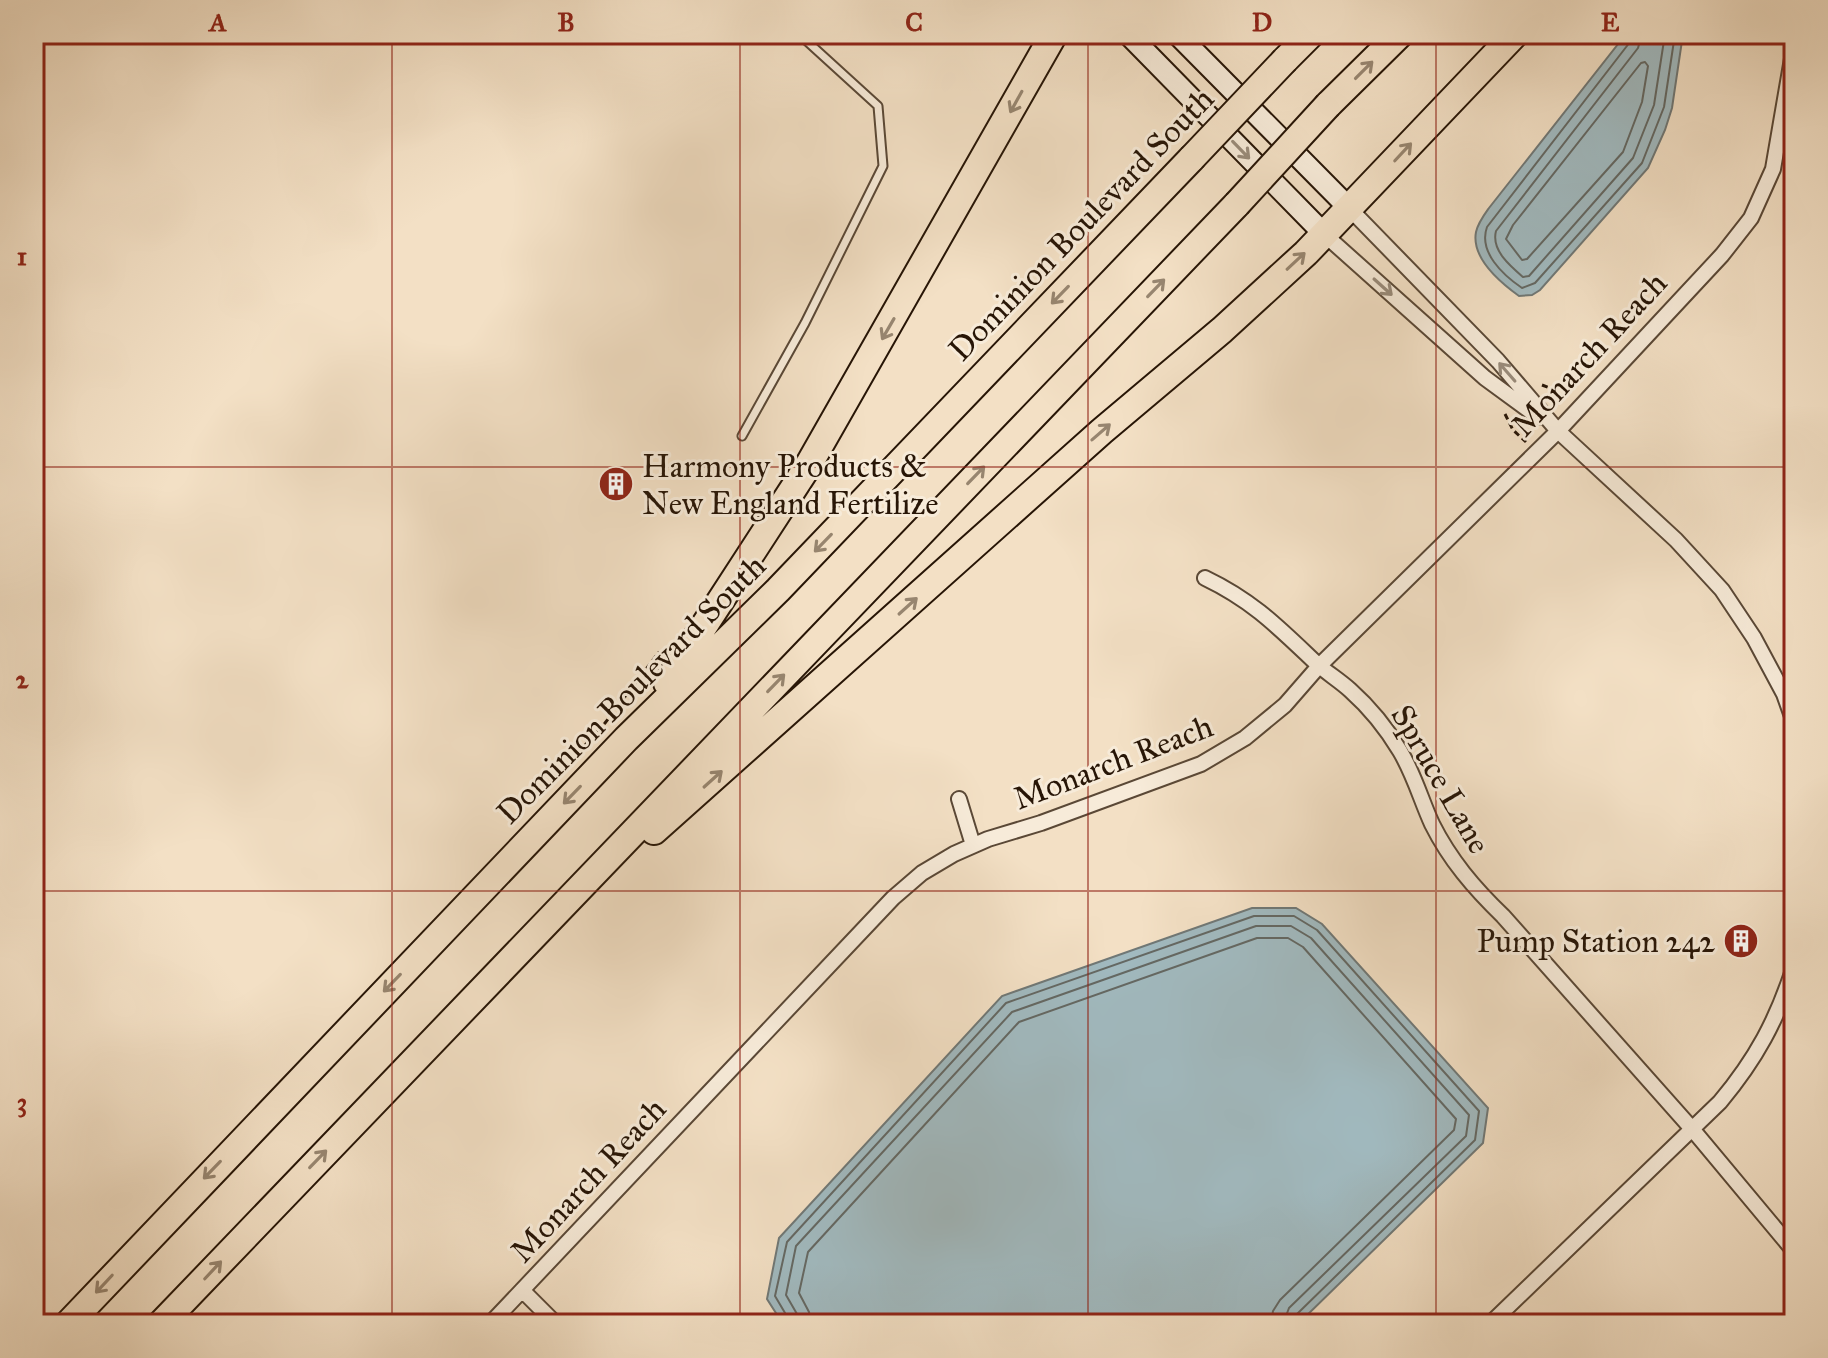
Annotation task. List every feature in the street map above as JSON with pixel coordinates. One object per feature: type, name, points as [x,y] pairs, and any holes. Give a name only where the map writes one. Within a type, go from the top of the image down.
[{"type":"highway","points":[[632,734],[808,466],[1054,34]]},
{"type":"highway","name":"Dominion Boulevard South","points":[[68,1324],[632,734],[778,590],[1311,34]]},
{"type":"highway","points":[[161,1324],[1237,204],[1328,105],[1400,34]]},
{"type":"highway","points":[[508,961],[1102,431],[1222,330],[1325,235],[1515,34]]},
{"type":"main road","points":[[1128,34],[1325,235]]},
{"type":"main road","points":[[1177,34],[1349,208]]},
{"type":"street","name":"Monarch Reach","points":[[490,1324],[893,898],[922,873],[973,845],[1201,764],[1245,738],[1285,705],[1319,666],[1558,431],[1722,255],[1751,218],[1773,169],[1794,47]]},
{"type":"street","points":[[1349,208],[1498,361],[1558,431],[1676,540],[1722,590],[1754,638],[1784,694],[1794,722]]},
{"type":"street","points":[[1325,235],[1485,378],[1558,431]]},
{"type":"street","name":"Spruce Lane","points":[[1205,578],[1235,592],[1263,612],[1319,666],[1351,690],[1368,709],[1400,751],[1432,823],[1451,857],[1474,888],[1503,916],[1693,1130],[1794,1251]]},
{"type":"street","points":[[959,799],[973,845]]},
{"type":"street","points":[[1490,1324],[1693,1130],[1749,1068],[1769,1031],[1794,967]]},
{"type":"street","points":[[522,1290],[556,1324]]},
{"type":"lane","points":[[742,436],[805,323],[883,166],[878,106],[799,34]]},
{"type":"water","points":[[1626,34],[1683,34],[1672,108],[1665,130],[1648,168],[1540,290],[1532,295],[1519,296],[1496,277],[1483,260],[1476,242],[1478,225]]},
{"type":"water","points":[[1252,908],[1296,908],[1322,924],[1488,1108],[1483,1143],[1298,1324],[783,1324],[767,1299],[779,1238],[1002,996]]},
{"type":"place","name":"Harmony Products & New England Fertilize","points":[[616,484]]},
{"type":"place","name":"Pump Station 242","points":[[1741,941]]}]
